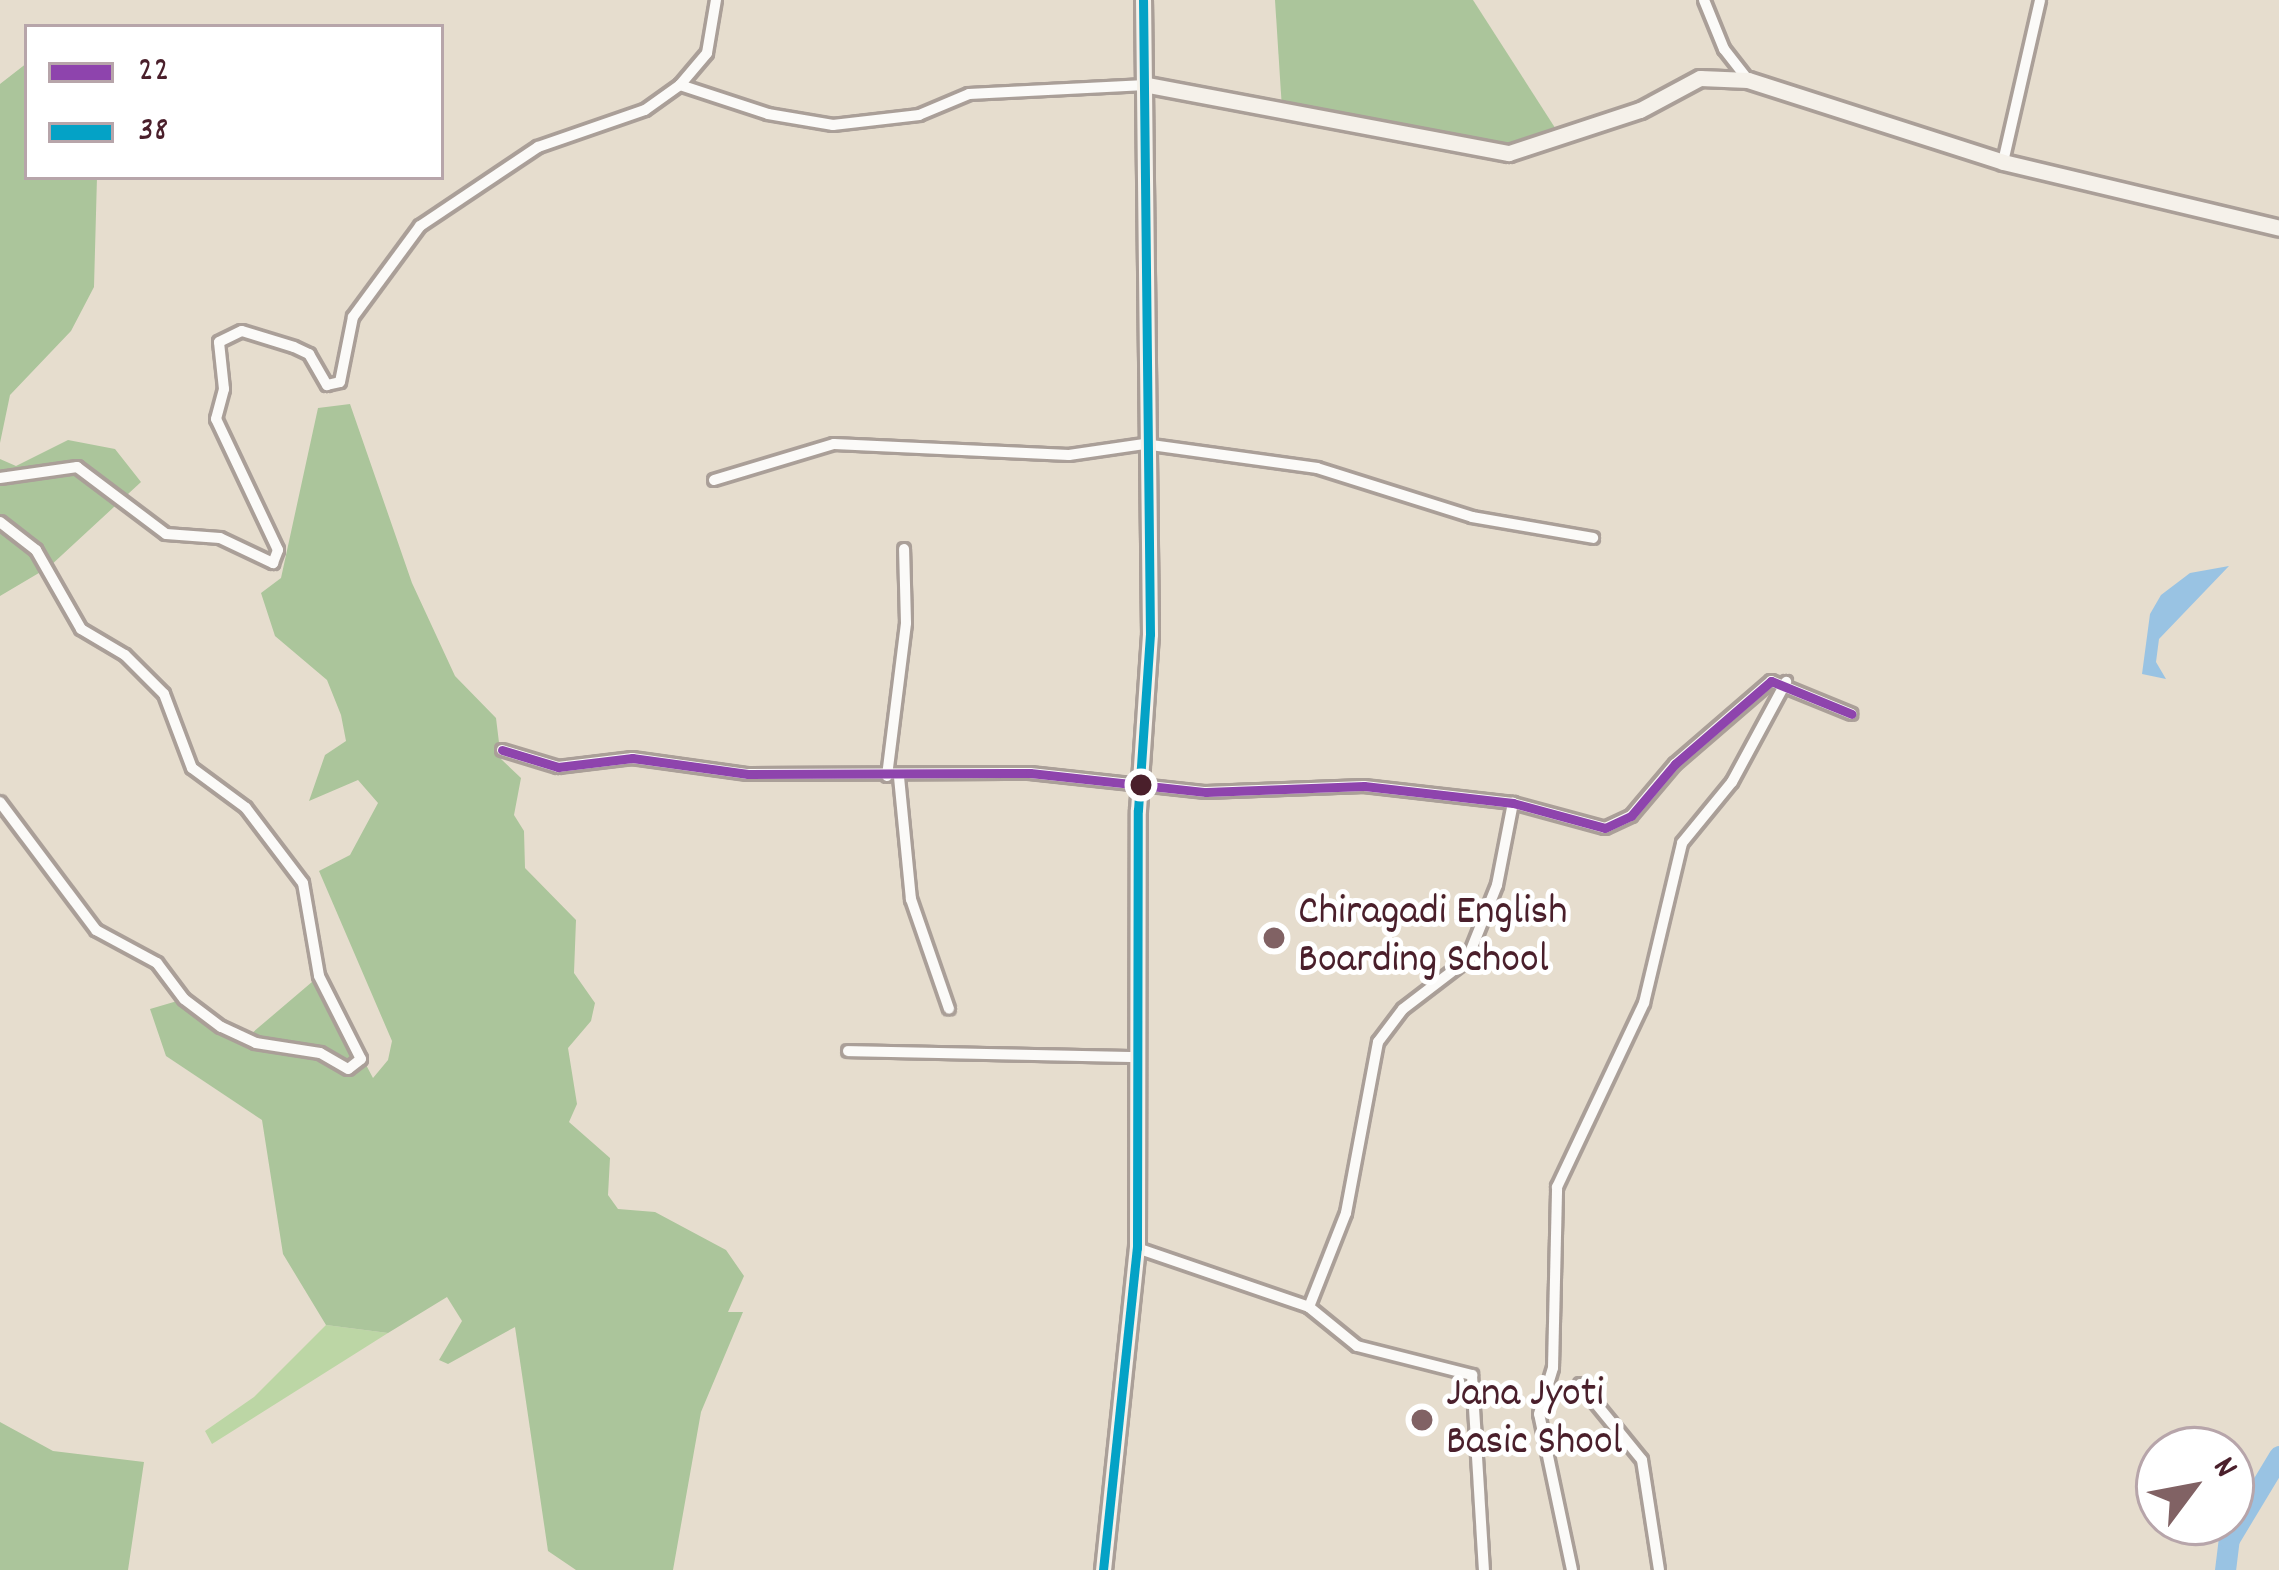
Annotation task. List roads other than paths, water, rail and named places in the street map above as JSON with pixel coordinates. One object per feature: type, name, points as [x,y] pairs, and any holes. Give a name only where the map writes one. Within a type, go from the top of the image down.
[{"type":"main road","points":[[1103,1570],[1137,1248],[1141,785],[1150,634],[1144,444],[1148,85],[1143,0]]},
{"type":"main road","points":[[1148,85],[1509,153],[1640,110],[1700,77],[1748,80],[2003,162],[2279,228]]},
{"type":"street","points":[[0,478],[76,467],[166,535],[220,538],[273,563],[278,550],[216,419],[224,389],[219,342],[242,331],[304,351],[327,385],[336,384],[345,374],[353,317],[420,226],[538,147],[645,110],[680,85],[707,53],[716,0]]},
{"type":"street","points":[[1704,0],[1724,49],[1748,80]]},
{"type":"street","points":[[2003,162],[2041,0]]},
{"type":"street","points":[[680,85],[767,114],[832,124],[919,115],[969,94],[1148,85]]},
{"type":"street","points":[[714,480],[834,444],[1069,454],[1144,444],[1317,468],[1472,517],[1593,538]]},
{"type":"street","points":[[0,522],[43,558],[81,629],[125,656],[164,694],[192,768],[246,808],[303,883],[319,976],[361,1059],[348,1069],[320,1053],[221,1028],[184,999],[157,963],[96,930],[30,832],[0,802]]},
{"type":"street","points":[[904,549],[906,623],[893,777],[910,899],[949,1009]]},
{"type":"street","points":[[502,751],[558,767],[632,758],[748,774],[1030,773],[1207,792],[1364,787],[1513,803],[1618,827],[1758,690],[1786,682],[1852,714]]},
{"type":"street","points":[[1567,1566],[1540,1414],[1553,1368],[1557,1187],[1644,1003],[1682,843],[1732,782],[1786,682]]},
{"type":"street","points":[[1309,1307],[1346,1213],[1378,1042],[1403,1009],[1467,960],[1497,885],[1513,803]]},
{"type":"street","points":[[848,1051],[1137,1057]]},
{"type":"street","points":[[1137,1248],[1309,1307],[1357,1346],[1472,1375],[1471,1451],[1485,1492],[1484,1570]]},
{"type":"street","points":[[1580,1384],[1642,1460],[1659,1570]]},
{"type":"water","points":[[2229,566],[2159,639],[2156,662],[2166,679],[2142,674],[2150,614],[2161,595],[2190,573]]},
{"type":"waterway","points":[[2225,1570],[2229,1539],[2279,1456]]},
{"type":"place","name":"Chiragadi English Boarding School","points":[[1274,938]]},
{"type":"place","name":"Jana Jyoti Basic Shool","points":[[1422,1420]]}]
